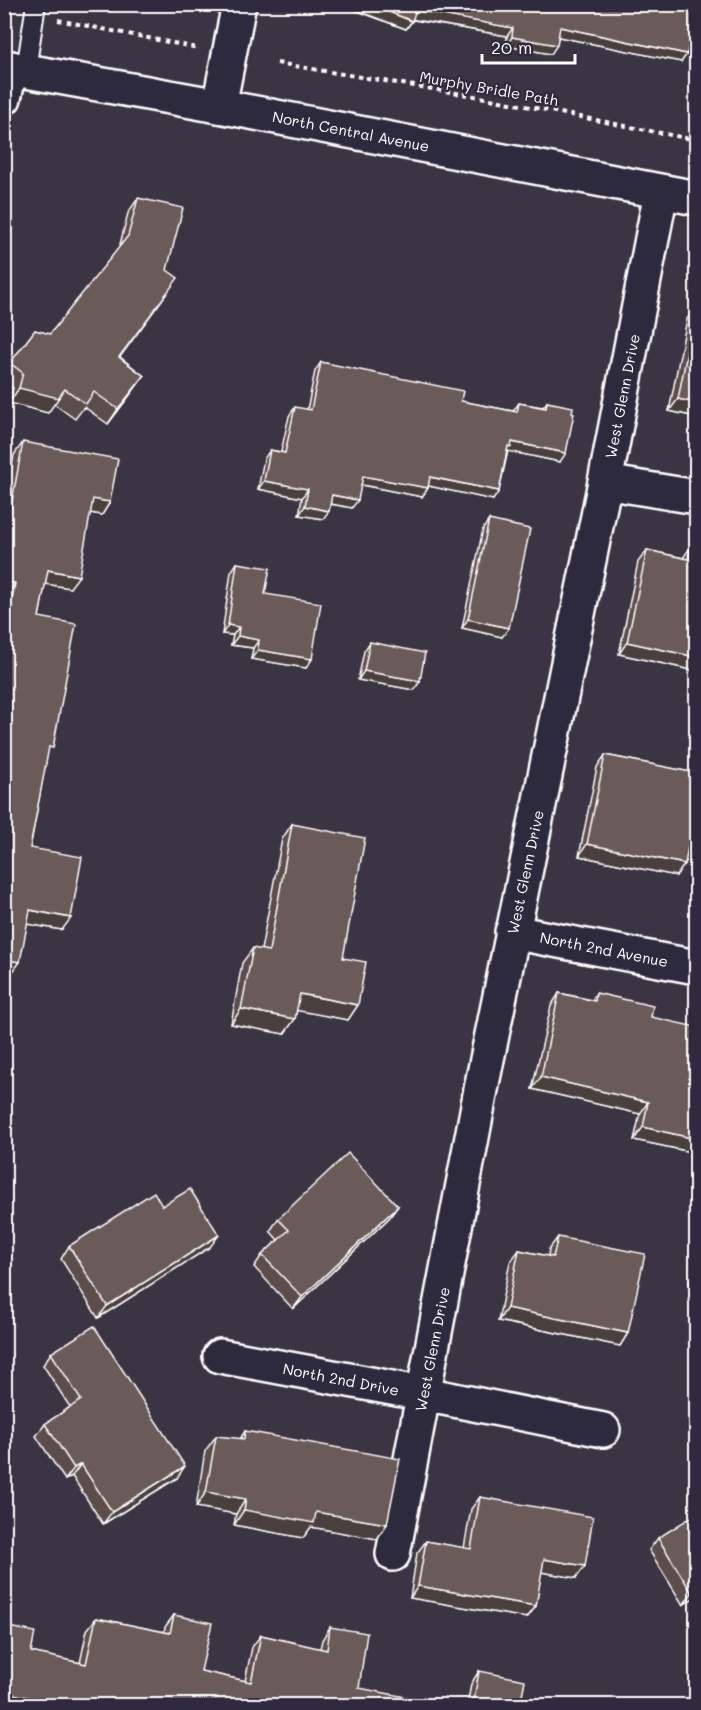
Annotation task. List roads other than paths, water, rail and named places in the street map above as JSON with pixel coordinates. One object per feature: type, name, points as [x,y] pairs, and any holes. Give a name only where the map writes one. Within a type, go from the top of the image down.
[{"type":"street","points":[[219,106],[239,4]]},
{"type":"street","name":"North Central Avenue","points":[[11,76],[219,106],[696,198]]},
{"type":"street","name":"West Glenn Drive","points":[[393,1554],[512,932],[662,192]]},
{"type":"street","points":[[605,482],[696,497]]},
{"type":"street","name":"North 2nd Avenue","points":[[512,932],[696,967]]},
{"type":"street","name":"North 2nd Drive","points":[[220,1356],[424,1394],[603,1431]]},
{"type":"lane","points":[[11,76],[35,10]]}]
